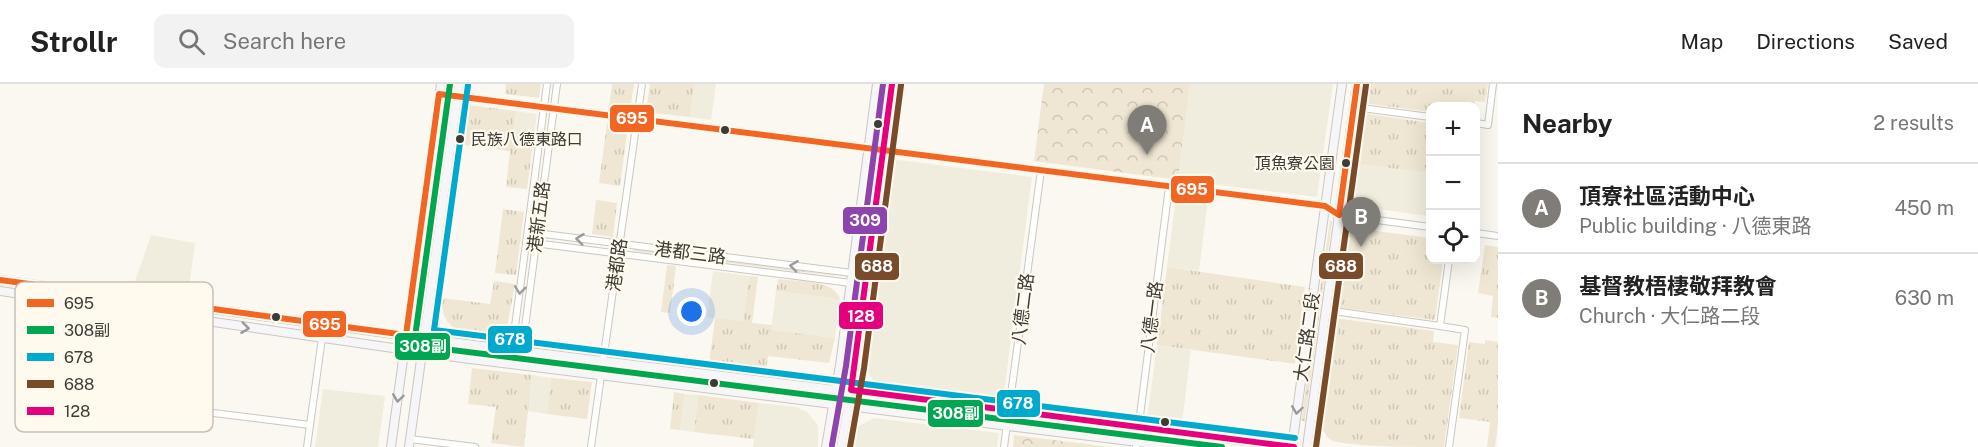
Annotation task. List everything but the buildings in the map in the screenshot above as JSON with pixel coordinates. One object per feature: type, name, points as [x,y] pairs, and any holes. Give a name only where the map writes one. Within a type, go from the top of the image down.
[{"type":"street","points":[[391,447],[441,84]]},
{"type":"street","points":[[459,84],[410,443],[475,447]]},
{"type":"street","name":"港新五路","points":[[512,349],[547,84]]},
{"type":"street","name":"港新五路","points":[[522,350],[557,84]]},
{"type":"street","name":"港都路","points":[[591,447],[642,84]]},
{"type":"street","points":[[826,447],[841,404],[843,390],[851,278],[877,84]]},
{"type":"street","points":[[841,447],[841,404],[892,84]]},
{"type":"street","name":"大仁路二段","points":[[1293,447],[1342,84]]},
{"type":"street","name":"大仁路二段","points":[[1307,447],[1357,84]]},
{"type":"street","points":[[1480,124],[1488,125],[1493,84]]},
{"type":"street","points":[[439,94],[1325,207],[1339,215],[1426,226]]},
{"type":"street","points":[[1354,106],[1426,116]]},
{"type":"street","points":[[1490,108],[1498,109]]},
{"type":"street","name":"八德二路","points":[[1004,447],[1041,170]]},
{"type":"street","name":"八德一路","points":[[1136,444],[1169,187]]},
{"type":"street","name":"港都三路","points":[[528,232],[851,278]]},
{"type":"street","points":[[1480,234],[1498,236]]},
{"type":"street","name":"港都三路","points":[[526,242],[851,278]]},
{"type":"street","points":[[1440,326],[1448,264]]},
{"type":"street","points":[[0,280],[15,282]]},
{"type":"street","points":[[0,291],[15,293]]},
{"type":"street","points":[[213,309],[424,338],[1293,447]]},
{"type":"street","points":[[1326,310],[1465,330],[1449,447]]},
{"type":"street","points":[[213,322],[404,350],[1070,433],[1136,444],[1178,447]]},
{"type":"street","points":[[307,447],[322,338]]},
{"type":"street","points":[[213,412],[310,425]]},
{"type":"street","points":[[1070,433],[1072,418]]},
{"type":"shaded area","points":[[694,84],[716,84],[711,120],[690,117]]},
{"type":"shaded area","points":[[1190,84],[1333,84],[1317,197],[1178,180]]},
{"type":"shaded area","points":[[516,111],[537,114],[534,135],[513,133]]},
{"type":"shaded area","points":[[891,159],[1032,177],[1003,401],[886,386],[875,382],[867,371],[865,357]]},
{"type":"shaded area","points":[[1358,164],[1426,172],[1426,216],[1349,205],[1354,167]]},
{"type":"shaded area","points":[[1176,196],[1208,200],[1199,271],[1167,267]]},
{"type":"shaded area","points":[[151,235],[195,243],[190,282],[135,282]]},
{"type":"shaded area","points":[[713,271],[749,276],[743,322],[707,317]]},
{"type":"shaded area","points":[[776,291],[840,299],[835,338],[771,330]]},
{"type":"shaded area","points":[[1157,345],[1191,350],[1182,424],[1147,419]]},
{"type":"shaded area","points":[[532,375],[551,378],[547,414],[527,411]]},
{"type":"shaded area","points":[[323,389],[385,396],[378,447],[315,447]]},
{"type":"shaded area","points":[[685,394],[698,395],[694,432],[680,430]]},
{"type":"shaded area","points":[[759,403],[796,407],[807,412],[818,425],[818,447],[753,447]]},
{"type":"shaded area","points":[[874,418],[999,433],[997,447],[850,447],[857,427]]},
{"type":"green space","points":[[506,84],[541,84],[539,98],[505,94]]},
{"type":"green space","points":[[612,84],[634,84],[630,110],[609,107]]},
{"type":"green space","points":[[650,84],[694,84],[690,117],[646,112]]},
{"type":"green space","points":[[1044,84],[1190,84],[1178,180],[1034,161]]},
{"type":"green space","points":[[1365,84],[1488,84],[1485,102],[1426,102],[1426,111],[1363,103]]},
{"type":"green space","points":[[468,105],[516,111],[513,132],[534,135],[527,189],[506,187],[510,151],[463,145]]},
{"type":"green space","points":[[446,111],[448,113],[421,306],[417,306]]},
{"type":"green space","points":[[1361,113],[1426,122],[1426,172],[1358,164],[1354,167]]},
{"type":"green space","points":[[607,123],[628,126],[620,186],[599,183]]},
{"type":"green space","points":[[874,162],[876,163],[849,364],[846,364]]},
{"type":"green space","points":[[596,200],[617,203],[613,237],[592,234]]},
{"type":"green space","points":[[503,209],[524,212],[516,275],[495,273]]},
{"type":"green space","points":[[1330,220],[1332,222],[1305,421],[1301,421]]},
{"type":"green space","points":[[1346,227],[1426,237],[1426,264],[1442,264],[1435,320],[1335,307]]},
{"type":"green space","points":[[1485,245],[1498,247],[1498,318],[1491,317],[1493,296],[1478,293]]},
{"type":"green space","points":[[633,249],[835,275],[836,276],[633,251]]},
{"type":"green space","points":[[667,265],[676,266],[670,313],[661,312]]},
{"type":"green space","points":[[1167,267],[1305,287],[1295,364],[1157,345]]},
{"type":"green space","points":[[749,276],[758,277],[752,323],[772,325],[772,330],[835,338],[829,363],[768,356],[766,371],[709,364],[715,318],[743,321]]},
{"type":"green space","points":[[778,279],[822,285],[830,288],[840,299],[776,291]]},
{"type":"green space","points":[[494,281],[515,284],[506,333],[497,338],[479,337],[451,326],[444,314],[442,298],[490,304]]},
{"type":"green space","points":[[1333,318],[1434,331],[1433,342],[1458,345],[1444,447],[1356,444],[1333,441],[1327,437],[1320,417]]},
{"type":"green space","points":[[1485,340],[1498,342],[1498,422],[1495,447],[1487,447],[1490,422],[1459,418],[1469,342],[1485,344]]},
{"type":"green space","points":[[453,348],[588,364],[589,365],[453,351]]},
{"type":"green space","points":[[472,368],[532,375],[524,447],[491,443],[496,407],[468,404]]},
{"type":"green space","points":[[617,368],[807,391],[806,394],[617,371]]},
{"type":"green space","points":[[551,378],[592,382],[587,419],[547,414]]},
{"type":"green space","points":[[674,392],[685,394],[680,430],[670,429]]},
{"type":"green space","points":[[698,395],[759,403],[754,439],[694,432]]},
{"type":"green space","points":[[874,399],[991,414],[992,416],[874,402]]},
{"type":"green space","points":[[1014,435],[1110,447],[1013,447]]},
{"type":"transit line","name":"308副","points":[[450,84],[415,337],[420,346],[1222,447]]},
{"type":"transit line","name":"309","points":[[832,445],[846,366],[883,84]]},
{"type":"transit line","name":"128","points":[[892,84],[851,390],[1294,447]]},
{"type":"transit line","name":"695","points":[[213,309],[406,335],[439,94],[1325,206],[1339,215],[1357,84]]},
{"type":"transit line","name":"678","points":[[468,85],[434,330],[1295,438]]},
{"type":"transit line","name":"688","points":[[850,447],[864,368],[901,85]]},
{"type":"transit line","name":"688","points":[[1316,447],[1366,85]]},
{"type":"transit line","name":"695","points":[[0,280],[15,282]]},
{"type":"place","name":"民族八德東路口","points":[[460,139]]},
{"type":"place","name":"頂寮社區活動中心","points":[[1147,155]]},
{"type":"place","name":"頂魚寮公園","points":[[1346,163]]},
{"type":"place","name":"基督教梧棲敬拜教會","points":[[1361,247]]}]
